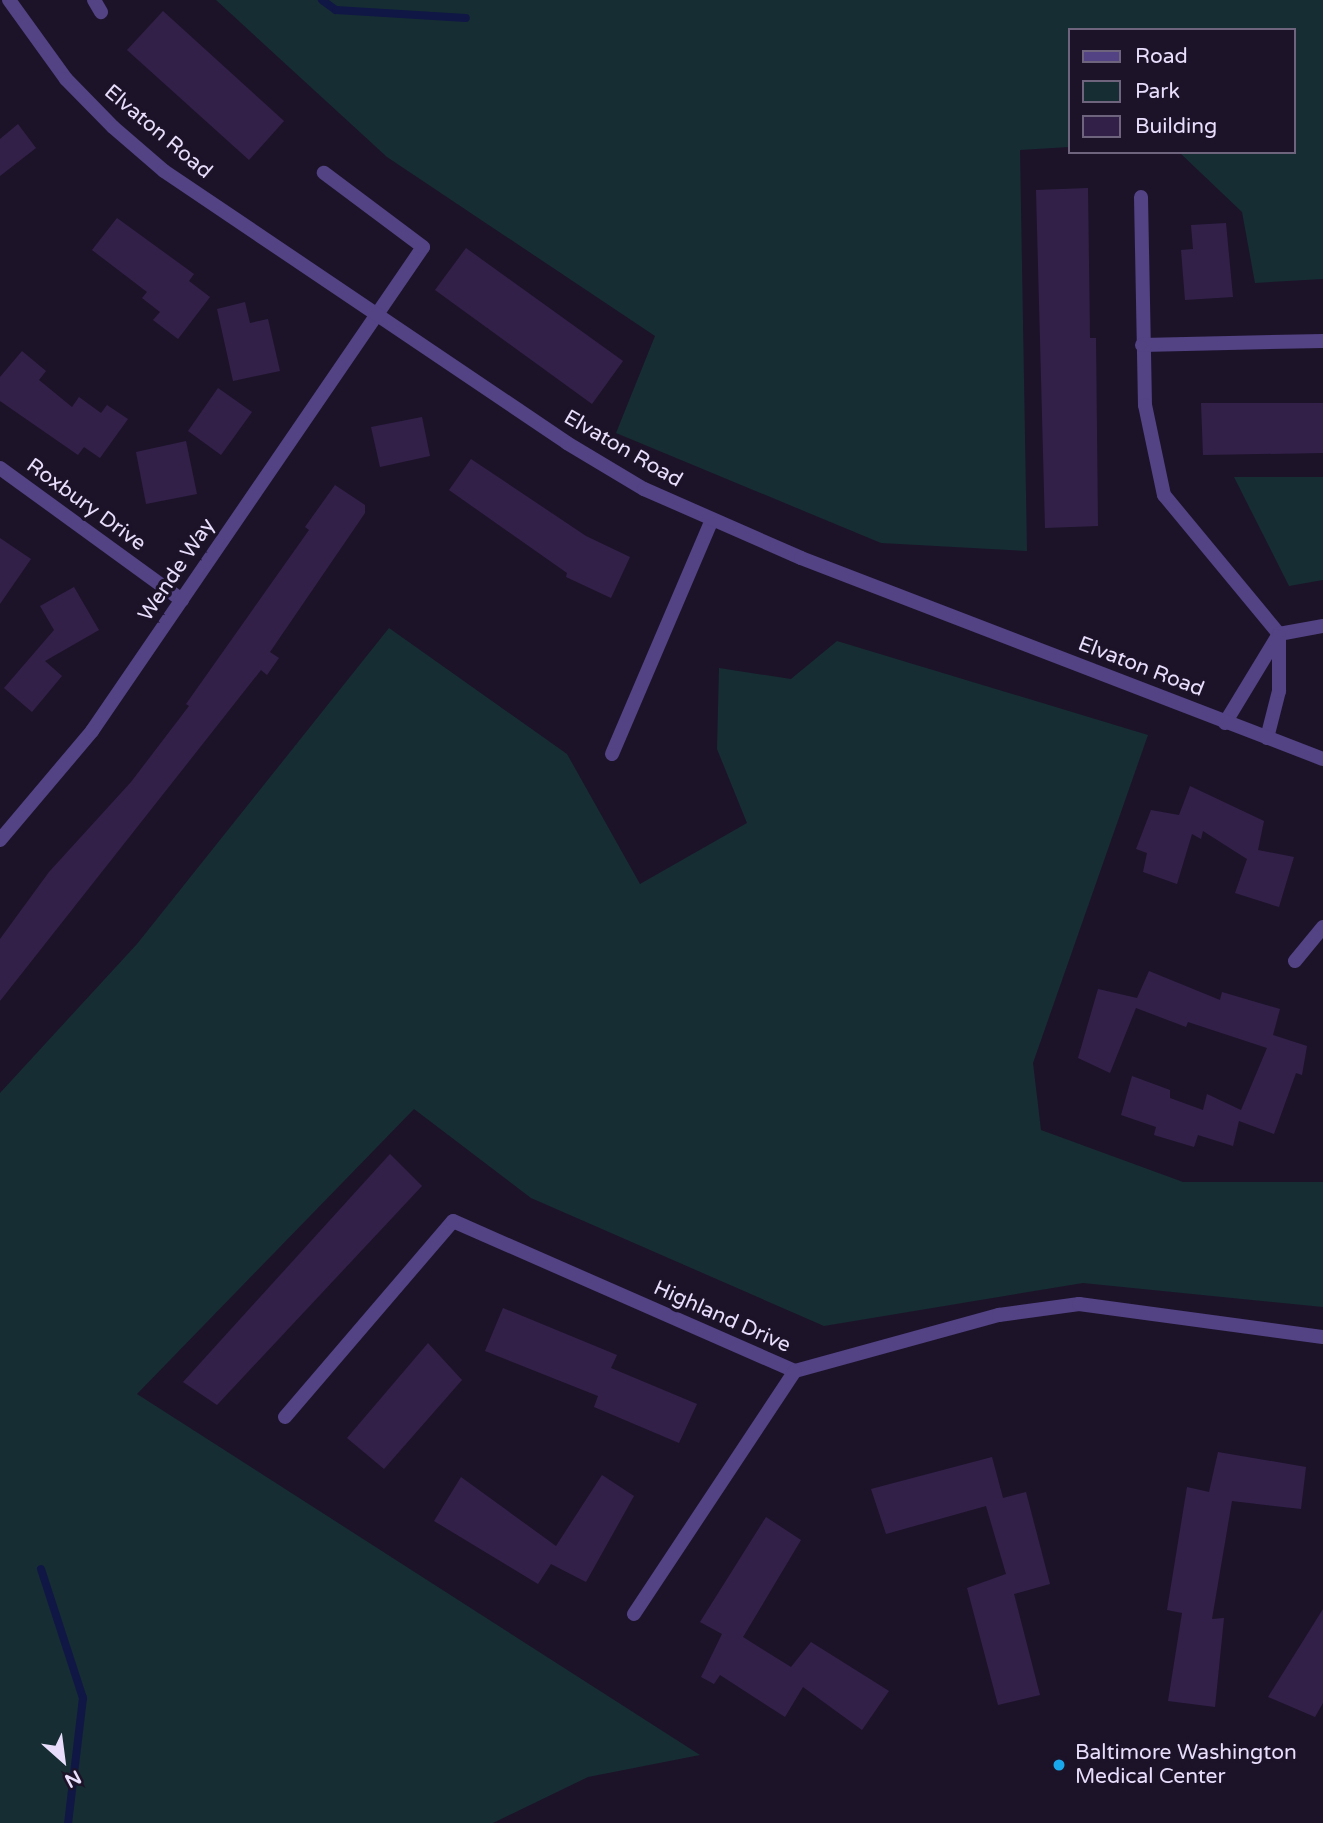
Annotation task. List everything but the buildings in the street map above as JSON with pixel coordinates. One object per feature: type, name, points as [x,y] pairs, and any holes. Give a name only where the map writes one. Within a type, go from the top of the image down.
[{"type":"street","name":"Elvaton Road","points":[[9,0],[66,79],[113,127],[164,171],[567,443],[644,489],[711,522],[1323,759]]},
{"type":"street","name":"Wende Way","points":[[0,840],[92,731],[423,247],[324,173]]},
{"type":"street","points":[[1141,197],[1142,345],[1148,426],[1164,495],[1279,635],[1279,691],[1267,738]]},
{"type":"street","points":[[1142,345],[1323,341]]},
{"type":"street","name":"Roxbury Drive","points":[[0,468],[182,600]]},
{"type":"street","points":[[612,754],[711,522]]},
{"type":"street","points":[[1225,723],[1279,635],[1323,626]]},
{"type":"street","points":[[1295,961],[1323,927]]},
{"type":"street","name":"Highland Drive","points":[[285,1417],[453,1221],[795,1371],[999,1315],[1079,1304],[1323,1337]]},
{"type":"street","points":[[634,1614],[795,1371]]},
{"type":"green space","points":[[216,0],[1323,0],[1323,279],[1255,283],[1242,212],[1181,154],[1295,154],[1295,28],[1068,28],[1068,147],[1020,150],[1027,551],[881,543],[616,433],[655,336],[387,157]]},
{"type":"green space","points":[[1234,477],[1323,477],[1323,580],[1289,586]]},
{"type":"green space","points":[[389,628],[567,754],[640,884],[747,823],[717,749],[719,668],[791,679],[837,641],[1148,735],[1033,1063],[1041,1130],[1183,1182],[1323,1182],[1323,1307],[1083,1283],[824,1326],[531,1198],[414,1109],[137,1394],[700,1755],[588,1777],[493,1823],[0,1823],[0,1093],[137,944]]},
{"type":"waterway","points":[[322,0],[336,10],[466,18]]},
{"type":"waterway","points":[[41,1569],[83,1698],[68,1823]]},
{"type":"place","name":"Baltimore Washington Medical Center","points":[[1059,1765]]}]
